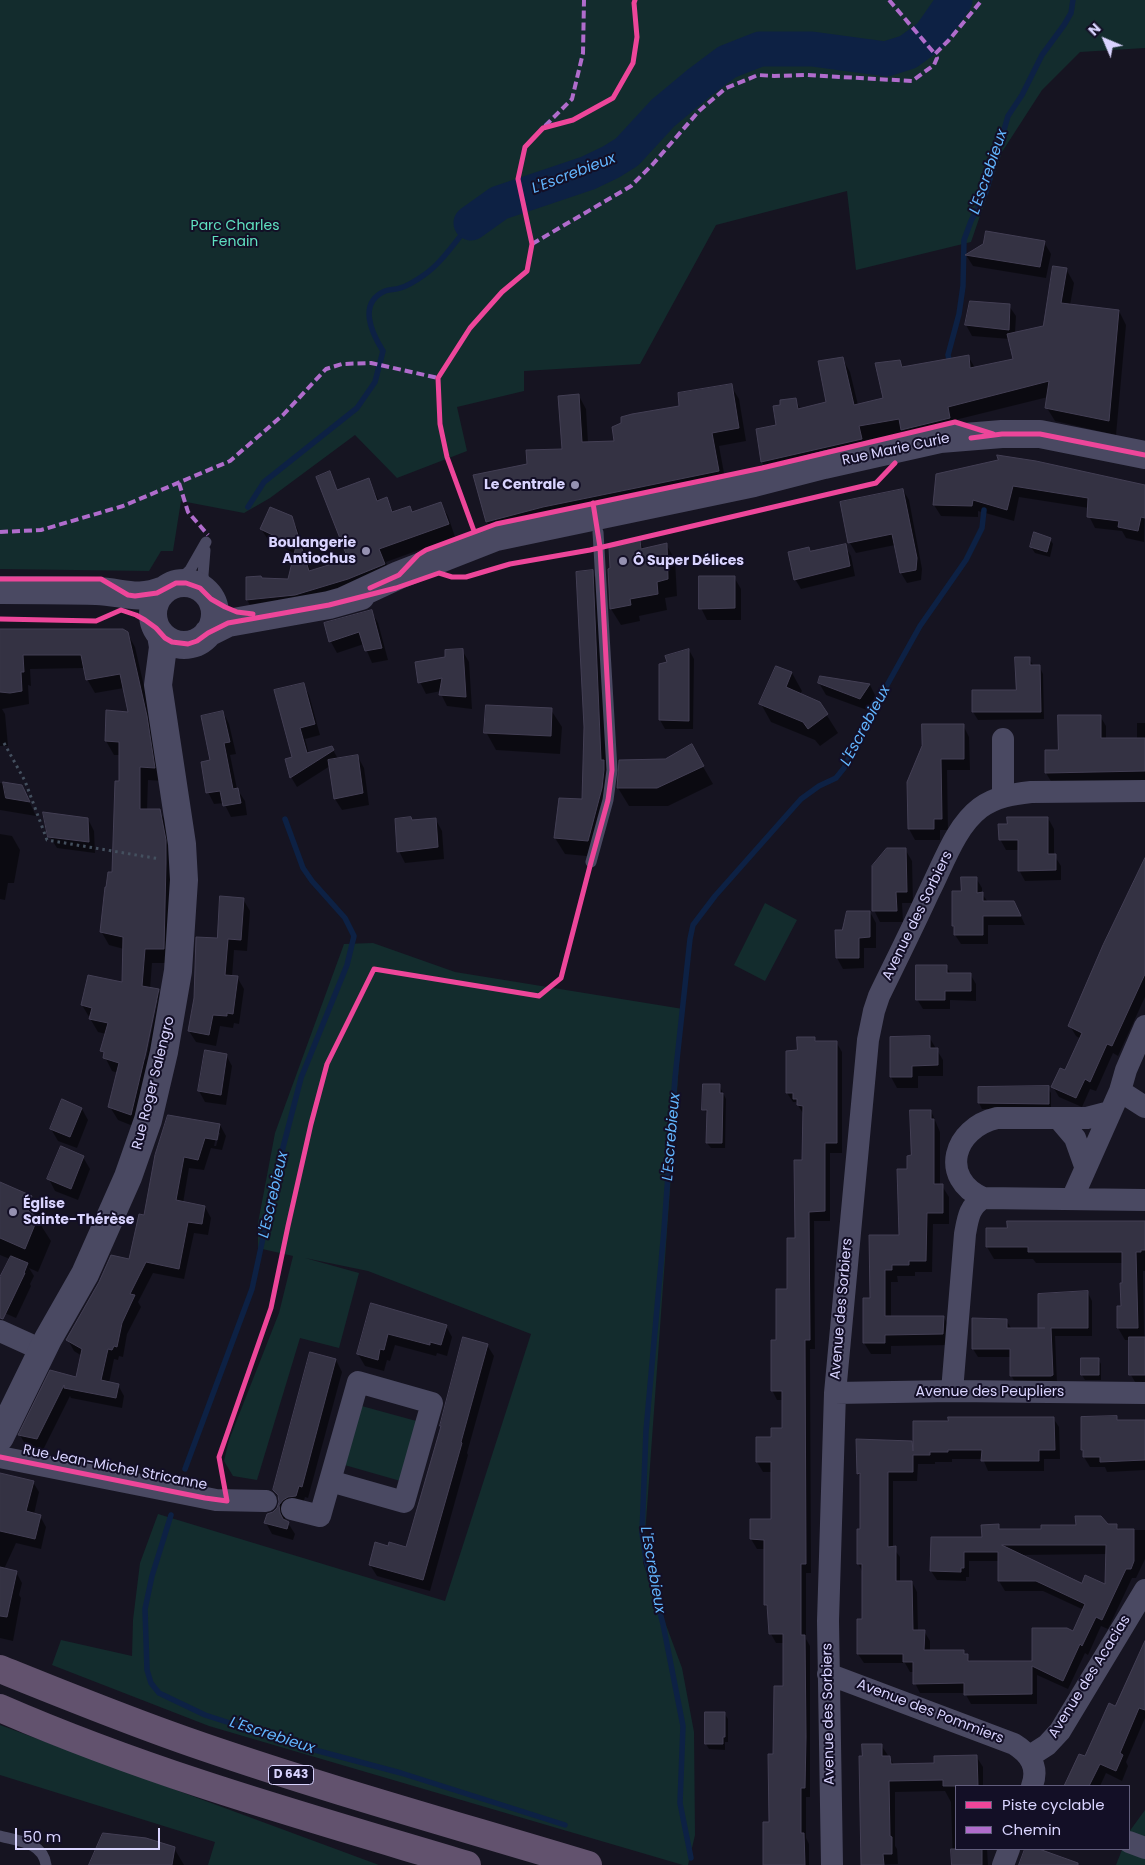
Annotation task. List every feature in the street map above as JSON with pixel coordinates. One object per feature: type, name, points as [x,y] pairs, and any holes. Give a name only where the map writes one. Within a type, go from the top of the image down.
[{"type":"highway","name":"D 643","points":[[0,1670],[94,1707],[202,1746],[588,1865]]},
{"type":"highway","name":"D 643","points":[[0,1708],[50,1729],[207,1785],[466,1865]]},
{"type":"street","points":[[971,438],[1002,434],[1040,434],[1145,455]]},
{"type":"street","name":"Rue Marie Curie","points":[[200,638],[228,623],[309,609],[396,588],[502,553],[791,490],[912,459],[971,438]]},
{"type":"street","name":"Rue Marie Curie","points":[[343,601],[399,575],[506,534],[754,483],[931,441],[971,438]]},
{"type":"street","points":[[0,590],[95,591],[145,596],[170,587],[191,584],[208,595],[215,614],[213,624],[200,638],[176,644],[136,615],[121,610],[0,606]]},
{"type":"street","points":[[159,632],[153,619],[154,606],[158,597],[170,587]]},
{"type":"street","name":"Rue Marie Curie","points":[[208,595],[237,612],[268,615]]},
{"type":"street","name":"Rue Roger Salengro","points":[[0,1437],[42,1350],[85,1274],[135,1160],[148,1120],[164,1052],[178,971],[183,908],[183,861],[174,780],[158,680],[163,647],[159,632]]},
{"type":"street","name":"Rue Roger Salengro","points":[[160,699],[162,684],[171,666],[182,652],[200,638]]},
{"type":"street","points":[[1003,739],[1003,796]]},
{"type":"street","name":"Avenue des Sorbiers","points":[[832,1865],[828,1621],[835,1393],[863,1085],[868,1040],[874,1011],[879,996],[956,838],[969,819],[979,809],[1003,796],[1030,792],[1145,791]]},
{"type":"street","points":[[1072,1199],[1085,1166],[1120,1091],[1126,1070],[1145,1026]]},
{"type":"street","points":[[1120,1091],[1145,1107]]},
{"type":"street","points":[[1110,1112],[1086,1118],[997,1118],[979,1124],[970,1130],[960,1144],[956,1164],[958,1173],[967,1188],[973,1194],[983,1198],[1145,1200]]},
{"type":"street","points":[[1058,1118],[1075,1138],[1085,1166]]},
{"type":"street","points":[[952,1391],[965,1234],[970,1210],[975,1203],[983,1198]]},
{"type":"street","points":[[0,1331],[42,1350]]},
{"type":"street","points":[[292,1509],[320,1516],[358,1382],[432,1403],[404,1502],[330,1481]]},
{"type":"street","name":"Avenue des Peupliers","points":[[835,1393],[952,1391],[1145,1393]]},
{"type":"street","name":"Rue Jean-Michel Stricanne","points":[[0,1457],[216,1500],[266,1501]]},
{"type":"street","name":"Avenue des Acacias","points":[[1030,1756],[1047,1745],[1060,1731],[1145,1590]]},
{"type":"street","name":"Avenue des Pommiers","points":[[828,1674],[1014,1744],[1030,1756]]},
{"type":"street","points":[[1030,1756],[1035,1772],[1032,1785]]},
{"type":"street","points":[[1130,1842],[1145,1848]]},
{"type":"street","points":[[1003,1865],[1009,1850]]},
{"type":"lane","points":[[591,862],[608,800],[612,770],[598,532]]},
{"type":"lane","points":[[170,587],[190,570],[206,542],[203,575],[208,595]]},
{"type":"lane","points":[[0,1836],[33,1844],[45,1857],[46,1865]]},
{"type":"path","points":[[4,743],[25,781],[47,840],[164,860],[183,861]]},
{"type":"green space","name":"Parc Charles Fenain","points":[[0,0],[1145,0],[1145,48],[1080,52],[1042,90],[1002,152],[971,242],[856,270],[847,191],[716,225],[640,364],[524,371],[524,391],[457,407],[467,451],[397,478],[355,435],[270,498],[244,513],[181,501],[173,551],[161,551],[149,571],[0,569]]},
{"type":"green space","points":[[765,903],[797,920],[765,981],[734,965]]},
{"type":"green space","points":[[373,943],[455,972],[683,1009],[643,1563],[682,1668],[694,1732],[695,1835],[688,1865],[209,1726],[52,1665],[61,1640],[132,1656],[133,1620],[140,1563],[158,1514],[445,1601],[531,1334],[368,1271],[305,1258],[359,1273],[339,1348],[300,1338],[257,1480],[233,1476],[224,1461],[229,1440],[279,1313],[293,1256],[258,1248],[258,1223],[275,1133],[344,944]]},
{"type":"green space","points":[[358,1405],[420,1422],[404,1482],[341,1464]]},
{"type":"green space","points":[[0,1725],[379,1865],[208,1865],[215,1842],[0,1775]]},
{"type":"green space","points":[[1145,1810],[1145,1865],[1116,1865],[1122,1850],[1130,1850],[1130,1831]]},
{"type":"building","points":[[986,231],[1045,241],[1040,267],[965,255],[983,244]]},
{"type":"building","points":[[1053,266],[1067,268],[1061,303],[1119,310],[1109,421],[1045,408],[1049,381],[948,407],[950,418],[901,430],[899,419],[859,426],[862,439],[761,462],[756,429],[776,425],[773,406],[780,405],[780,400],[796,398],[798,409],[826,402],[818,361],[843,357],[854,405],[883,398],[875,363],[900,360],[902,367],[969,355],[970,368],[1013,359],[1007,334],[1043,326]]},
{"type":"building","points":[[970,301],[1010,304],[1009,330],[965,325]]},
{"type":"building","points":[[732,384],[739,428],[712,433],[719,471],[543,507],[486,522],[473,475],[527,464],[526,450],[562,449],[558,396],[579,394],[582,442],[614,441],[612,427],[621,423],[621,417],[679,406],[678,393]]},
{"type":"building","points":[[997,455],[1036,461],[1145,485],[1145,518],[1141,517],[1138,531],[1118,527],[1119,521],[1087,517],[1088,498],[1013,486],[1007,510],[973,500],[972,506],[933,505],[936,474],[998,460]]},
{"type":"building","points":[[330,471],[337,490],[369,478],[377,501],[387,497],[392,512],[410,506],[412,512],[441,502],[449,524],[379,549],[385,564],[348,579],[295,595],[246,600],[246,577],[261,576],[262,578],[288,579],[296,546],[260,529],[270,507],[292,516],[309,571],[348,559],[316,477]]},
{"type":"building","points":[[903,489],[917,558],[916,570],[900,573],[892,534],[848,543],[840,502]]},
{"type":"building","points":[[1034,532],[1051,538],[1047,552],[1030,547]]},
{"type":"building","points":[[640,540],[641,549],[667,543],[668,579],[657,582],[658,594],[630,599],[631,605],[610,609],[609,547]]},
{"type":"building","points":[[846,544],[850,566],[794,580],[788,552],[809,547],[810,551]]},
{"type":"building","points":[[593,570],[601,760],[604,760],[604,770],[602,788],[588,841],[554,838],[559,798],[582,799],[584,727],[576,572]]},
{"type":"building","points":[[699,576],[735,576],[735,608],[699,609]]},
{"type":"building","points":[[372,610],[382,648],[365,651],[359,632],[329,642],[324,623]]},
{"type":"building","points":[[0,629],[123,629],[128,632],[147,716],[155,768],[140,767],[140,809],[160,809],[166,840],[164,949],[145,949],[142,986],[159,989],[131,1115],[108,1107],[119,1063],[103,1058],[104,1052],[100,1051],[108,1023],[89,1019],[92,1008],[81,1005],[88,975],[122,982],[123,937],[100,932],[108,872],[112,872],[115,781],[119,781],[119,742],[105,741],[106,710],[128,712],[120,674],[86,680],[81,655],[23,655],[24,672],[21,672],[22,691],[0,692]]},
{"type":"building","points":[[463,649],[466,697],[439,695],[442,678],[418,683],[415,662],[445,657],[445,650]]},
{"type":"building","points":[[689,649],[689,721],[659,720],[659,664],[667,662],[665,656]]},
{"type":"building","points":[[1015,657],[1030,657],[1030,665],[1040,665],[1041,712],[972,712],[972,690],[1016,690]]},
{"type":"building","points":[[776,666],[792,672],[786,687],[820,702],[828,714],[808,729],[803,722],[759,704]]},
{"type":"building","points":[[820,676],[870,684],[860,699],[818,683]]},
{"type":"building","points":[[304,683],[315,724],[300,728],[307,753],[332,746],[334,750],[290,778],[285,759],[292,757],[274,690]]},
{"type":"building","points":[[486,705],[552,708],[551,736],[484,733]]},
{"type":"building","points":[[223,711],[230,742],[224,743],[233,789],[238,788],[241,803],[223,806],[220,791],[206,793],[201,762],[210,760],[201,716]]},
{"type":"building","points":[[1058,715],[1101,715],[1101,738],[1145,738],[1145,771],[1045,773],[1045,750],[1058,750]]},
{"type":"building","points":[[922,724],[964,724],[964,759],[941,759],[942,819],[934,819],[934,829],[908,829],[907,782],[922,746]]},
{"type":"building","points":[[692,744],[704,766],[657,788],[617,788],[619,760],[665,759]]},
{"type":"building","points":[[358,755],[363,793],[334,799],[328,760]]},
{"type":"building","points":[[3,782],[22,785],[30,802],[6,798]]},
{"type":"building","points":[[43,812],[88,818],[89,842],[48,837]]},
{"type":"building","points":[[411,817],[412,820],[436,818],[438,847],[397,852],[395,819]]},
{"type":"building","points":[[1007,817],[1048,817],[1048,854],[1056,854],[1056,870],[1018,871],[1018,840],[999,840],[998,824],[1007,824]]},
{"type":"building","points":[[887,848],[906,848],[907,892],[896,892],[897,911],[872,911],[872,866]]},
{"type":"building","points":[[1145,858],[1145,974],[1112,1046],[1107,1044],[1090,1082],[1085,1079],[1076,1098],[1051,1087],[1060,1068],[1065,1070],[1082,1033],[1068,1026],[1103,945]]},
{"type":"building","points":[[961,877],[977,877],[977,893],[983,892],[983,901],[1014,901],[1021,916],[983,916],[983,935],[954,935],[954,926],[952,926],[952,891],[961,891]]},
{"type":"building","points":[[220,896],[244,898],[241,940],[228,939],[225,975],[238,976],[233,1014],[227,1013],[227,1016],[213,1015],[209,1035],[188,1031],[194,998],[196,937],[217,938]]},
{"type":"building","points":[[847,911],[870,911],[870,937],[859,938],[859,958],[836,958],[835,930],[842,930]]},
{"type":"building","points":[[916,965],[947,965],[947,973],[971,973],[971,991],[945,991],[945,1000],[916,1000]]},
{"type":"building","points":[[930,1036],[930,1048],[938,1048],[938,1065],[912,1066],[912,1077],[890,1077],[890,1037]]},
{"type":"building","points":[[797,1037],[815,1037],[815,1041],[837,1041],[837,1143],[825,1143],[825,1211],[809,1212],[810,1340],[805,1340],[806,1564],[801,1564],[801,1635],[805,1635],[806,1737],[805,1788],[801,1788],[801,1833],[804,1833],[805,1865],[763,1865],[763,1822],[769,1822],[768,1754],[773,1754],[774,1686],[783,1686],[783,1634],[769,1634],[767,1605],[764,1605],[764,1540],[750,1539],[750,1519],[771,1519],[771,1462],[756,1462],[756,1437],[771,1437],[771,1428],[782,1428],[782,1391],[771,1391],[771,1340],[776,1340],[776,1289],[787,1289],[787,1238],[795,1238],[794,1160],[802,1160],[803,1106],[797,1105],[797,1099],[793,1099],[793,1093],[786,1093],[786,1051],[797,1050]]},
{"type":"building","points":[[205,1050],[227,1054],[221,1095],[198,1091]]},
{"type":"building","points":[[703,1084],[720,1084],[720,1093],[723,1093],[722,1143],[706,1143],[707,1110],[702,1110]]},
{"type":"building","points":[[1049,1086],[1049,1104],[978,1103],[978,1087]]},
{"type":"building","points":[[62,1099],[82,1108],[70,1137],[50,1129]]},
{"type":"building","points":[[910,1110],[931,1110],[931,1119],[934,1119],[934,1184],[943,1184],[943,1213],[927,1213],[926,1261],[909,1261],[909,1265],[892,1265],[892,1270],[885,1270],[885,1316],[944,1316],[943,1334],[885,1335],[885,1343],[863,1343],[863,1298],[870,1298],[869,1235],[899,1235],[897,1169],[907,1169],[907,1156],[911,1155]]},
{"type":"building","points":[[168,1115],[220,1124],[217,1140],[205,1138],[198,1160],[184,1157],[176,1200],[205,1206],[202,1224],[188,1222],[179,1269],[146,1262],[130,1294],[135,1295],[122,1323],[117,1347],[114,1346],[112,1350],[108,1349],[101,1380],[119,1384],[116,1398],[64,1388],[64,1385],[37,1439],[18,1435],[50,1370],[76,1377],[82,1349],[66,1340],[99,1282],[111,1255],[129,1259],[139,1214],[144,1215],[155,1155]]},
{"type":"building","points":[[61,1146],[84,1156],[71,1189],[47,1179]]},
{"type":"building","name":"Église Sainte-Thérèse","points":[[0,1182],[32,1196],[26,1209],[38,1217],[25,1249],[0,1238]]},
{"type":"building","points":[[1007,1221],[1145,1221],[1145,1250],[1136,1252],[1138,1328],[1117,1328],[1117,1306],[1121,1306],[1122,1252],[1028,1252],[1028,1247],[986,1247],[986,1228],[1007,1228]]},
{"type":"building","points":[[11,1256],[28,1263],[3,1319],[0,1318],[0,1277]]},
{"type":"building","points":[[1088,1291],[1088,1328],[1051,1328],[1053,1375],[1051,1376],[1010,1376],[1010,1349],[972,1349],[972,1318],[1007,1319],[1007,1328],[1038,1328],[1038,1294]]},
{"type":"building","points":[[371,1303],[447,1325],[441,1345],[430,1342],[430,1345],[388,1334],[384,1350],[380,1349],[378,1360],[357,1354]]},
{"type":"building","points":[[463,1337],[488,1344],[423,1580],[369,1565],[375,1542],[388,1546],[389,1542],[406,1547],[441,1426]]},
{"type":"building","points":[[1129,1337],[1145,1337],[1145,1375],[1129,1375]]},
{"type":"building","points":[[310,1352],[336,1359],[302,1487],[299,1486],[296,1496],[288,1497],[279,1505],[283,1519],[289,1522],[287,1529],[264,1523],[267,1514],[277,1508],[279,1502],[278,1495],[273,1490]]},
{"type":"building","points":[[1081,1358],[1099,1358],[1099,1375],[1081,1375]]},
{"type":"building","points":[[1117,1416],[1117,1420],[1145,1420],[1145,1460],[1100,1462],[1100,1457],[1083,1457],[1083,1450],[1081,1450],[1081,1417]]},
{"type":"building","points":[[948,1417],[1054,1417],[1055,1450],[1039,1450],[1039,1461],[981,1461],[982,1450],[930,1452],[930,1455],[913,1455],[913,1472],[888,1472],[888,1547],[896,1546],[896,1581],[912,1581],[913,1630],[925,1630],[924,1650],[964,1650],[964,1654],[968,1654],[968,1661],[1032,1661],[1032,1628],[1067,1628],[1073,1631],[1085,1604],[1036,1581],[998,1581],[998,1552],[964,1552],[964,1568],[961,1568],[961,1572],[930,1571],[931,1537],[982,1537],[981,1525],[999,1524],[999,1529],[1041,1529],[1041,1525],[1076,1525],[1075,1516],[1101,1516],[1108,1524],[1117,1524],[1117,1529],[1134,1529],[1134,1561],[1131,1569],[1126,1569],[1102,1620],[1096,1617],[1082,1646],[1080,1644],[1063,1681],[1032,1666],[1032,1694],[964,1695],[964,1683],[913,1684],[913,1662],[903,1662],[903,1654],[857,1654],[857,1619],[862,1619],[862,1564],[857,1564],[857,1529],[860,1529],[860,1473],[857,1474],[856,1439],[912,1441],[913,1451],[913,1421],[948,1421]],"holes":[[[1002,1545],[1106,1545],[1105,1584],[1085,1575],[1082,1583]]]},
{"type":"building","points":[[0,1473],[34,1481],[26,1511],[41,1515],[35,1539],[0,1531]]},
{"type":"building","points":[[0,1567],[17,1571],[7,1617],[0,1616]]},
{"type":"building","points":[[1145,1641],[1145,1710],[1139,1708],[1120,1753],[1123,1755],[1116,1771],[1100,1764],[1090,1785],[1064,1785],[1079,1754],[1085,1756],[1109,1703],[1115,1706]]},
{"type":"building","points":[[705,1712],[725,1712],[725,1737],[723,1737],[723,1744],[705,1744]]},
{"type":"building","points":[[862,1744],[882,1744],[882,1756],[890,1756],[891,1764],[934,1763],[934,1756],[977,1755],[978,1785],[943,1786],[943,1780],[889,1781],[892,1854],[883,1854],[884,1865],[861,1865],[859,1756],[862,1756]]},
{"type":"building","points":[[103,1833],[146,1838],[175,1847],[172,1865],[89,1865]]},
{"type":"building","points":[[951,1849],[982,1850],[982,1865],[952,1865]]},
{"type":"building","points":[[1025,1850],[1042,1850],[1078,1863],[1078,1865],[1019,1865]]},
{"type":"waterway","name":"L'Escrebieux","points":[[471,223],[499,203],[588,173],[627,152],[663,113],[727,62],[760,49],[812,49],[886,59],[908,52],[930,36],[955,0]]},
{"type":"waterway","name":"L'Escrebieux","points":[[950,364],[948,355],[959,314],[963,286],[964,240],[971,221],[986,192],[1008,116],[1022,95],[1042,55],[1071,13],[1073,0]]},
{"type":"waterway","name":"L'Escrebieux","points":[[248,507],[264,482],[357,408],[375,382],[383,351],[371,327],[369,310],[377,296],[385,291],[398,289],[409,284],[431,270],[471,223]]},
{"type":"waterway","name":"L'Escrebieux","points":[[691,1858],[680,1803],[683,1726],[663,1624],[646,1560],[642,1533],[646,1431],[675,1078],[693,925],[715,896],[801,799],[819,786],[836,778],[844,768],[867,721],[920,626],[966,560],[982,528],[984,510]]},
{"type":"waterway","name":"L'Escrebieux","points":[[185,1469],[252,1289],[280,1159],[301,1078],[347,965],[354,936],[345,918],[303,868],[285,819]]},
{"type":"waterway","name":"L'Escrebieux","points":[[171,1515],[152,1576],[145,1609],[147,1670],[151,1683],[159,1693],[205,1715],[311,1749],[401,1773],[565,1825]]},
{"type":"marked path","points":[[545,126],[572,99],[583,53],[584,0]]},
{"type":"marked path","points":[[889,0],[935,54]]},
{"type":"marked path","points":[[532,244],[631,186],[653,164],[699,111],[726,88],[758,75],[806,75],[912,81],[934,65],[937,58],[935,54],[982,0]]},
{"type":"marked path","points":[[0,532],[41,530],[123,506],[230,461],[283,415],[326,369],[342,364],[371,363],[438,378]]},
{"type":"marked path","points":[[179,483],[188,512],[208,535]]},
{"type":"cycle path","points":[[474,531],[447,457],[440,424],[438,378],[470,328],[502,292],[527,271],[532,244],[518,179],[525,147],[543,128],[573,120],[613,98],[633,63],[637,37],[635,0]]},
{"type":"cycle path","points":[[370,588],[399,575],[418,555],[426,550],[496,524],[762,468],[955,422],[993,434]]},
{"type":"cycle path","points":[[971,438],[1002,434],[1040,434],[1145,455]]},
{"type":"cycle path","points":[[0,619],[96,621],[121,610],[145,620],[172,642],[188,644],[197,641],[228,623],[329,605],[396,588],[439,573],[452,577],[466,577],[510,564],[590,550],[876,483],[895,463]]},
{"type":"cycle path","points":[[0,1457],[227,1501],[219,1457],[271,1308],[311,1124],[327,1064],[374,969],[539,996],[561,978],[608,800],[612,770],[600,547],[593,503]]},
{"type":"cycle path","points":[[0,579],[101,579],[128,595],[135,596],[157,593],[176,583],[186,583],[200,588],[211,599],[225,607],[237,612],[253,614]]},
{"type":"place","name":"Le Centrale","points":[[575,485]]},
{"type":"place","name":"Boulangerie Antiochus","points":[[366,551]]},
{"type":"place","name":"Ô Super Délices","points":[[623,561]]},
{"type":"place","name":"Église Sainte-Thérèse","points":[[13,1212]]}]
